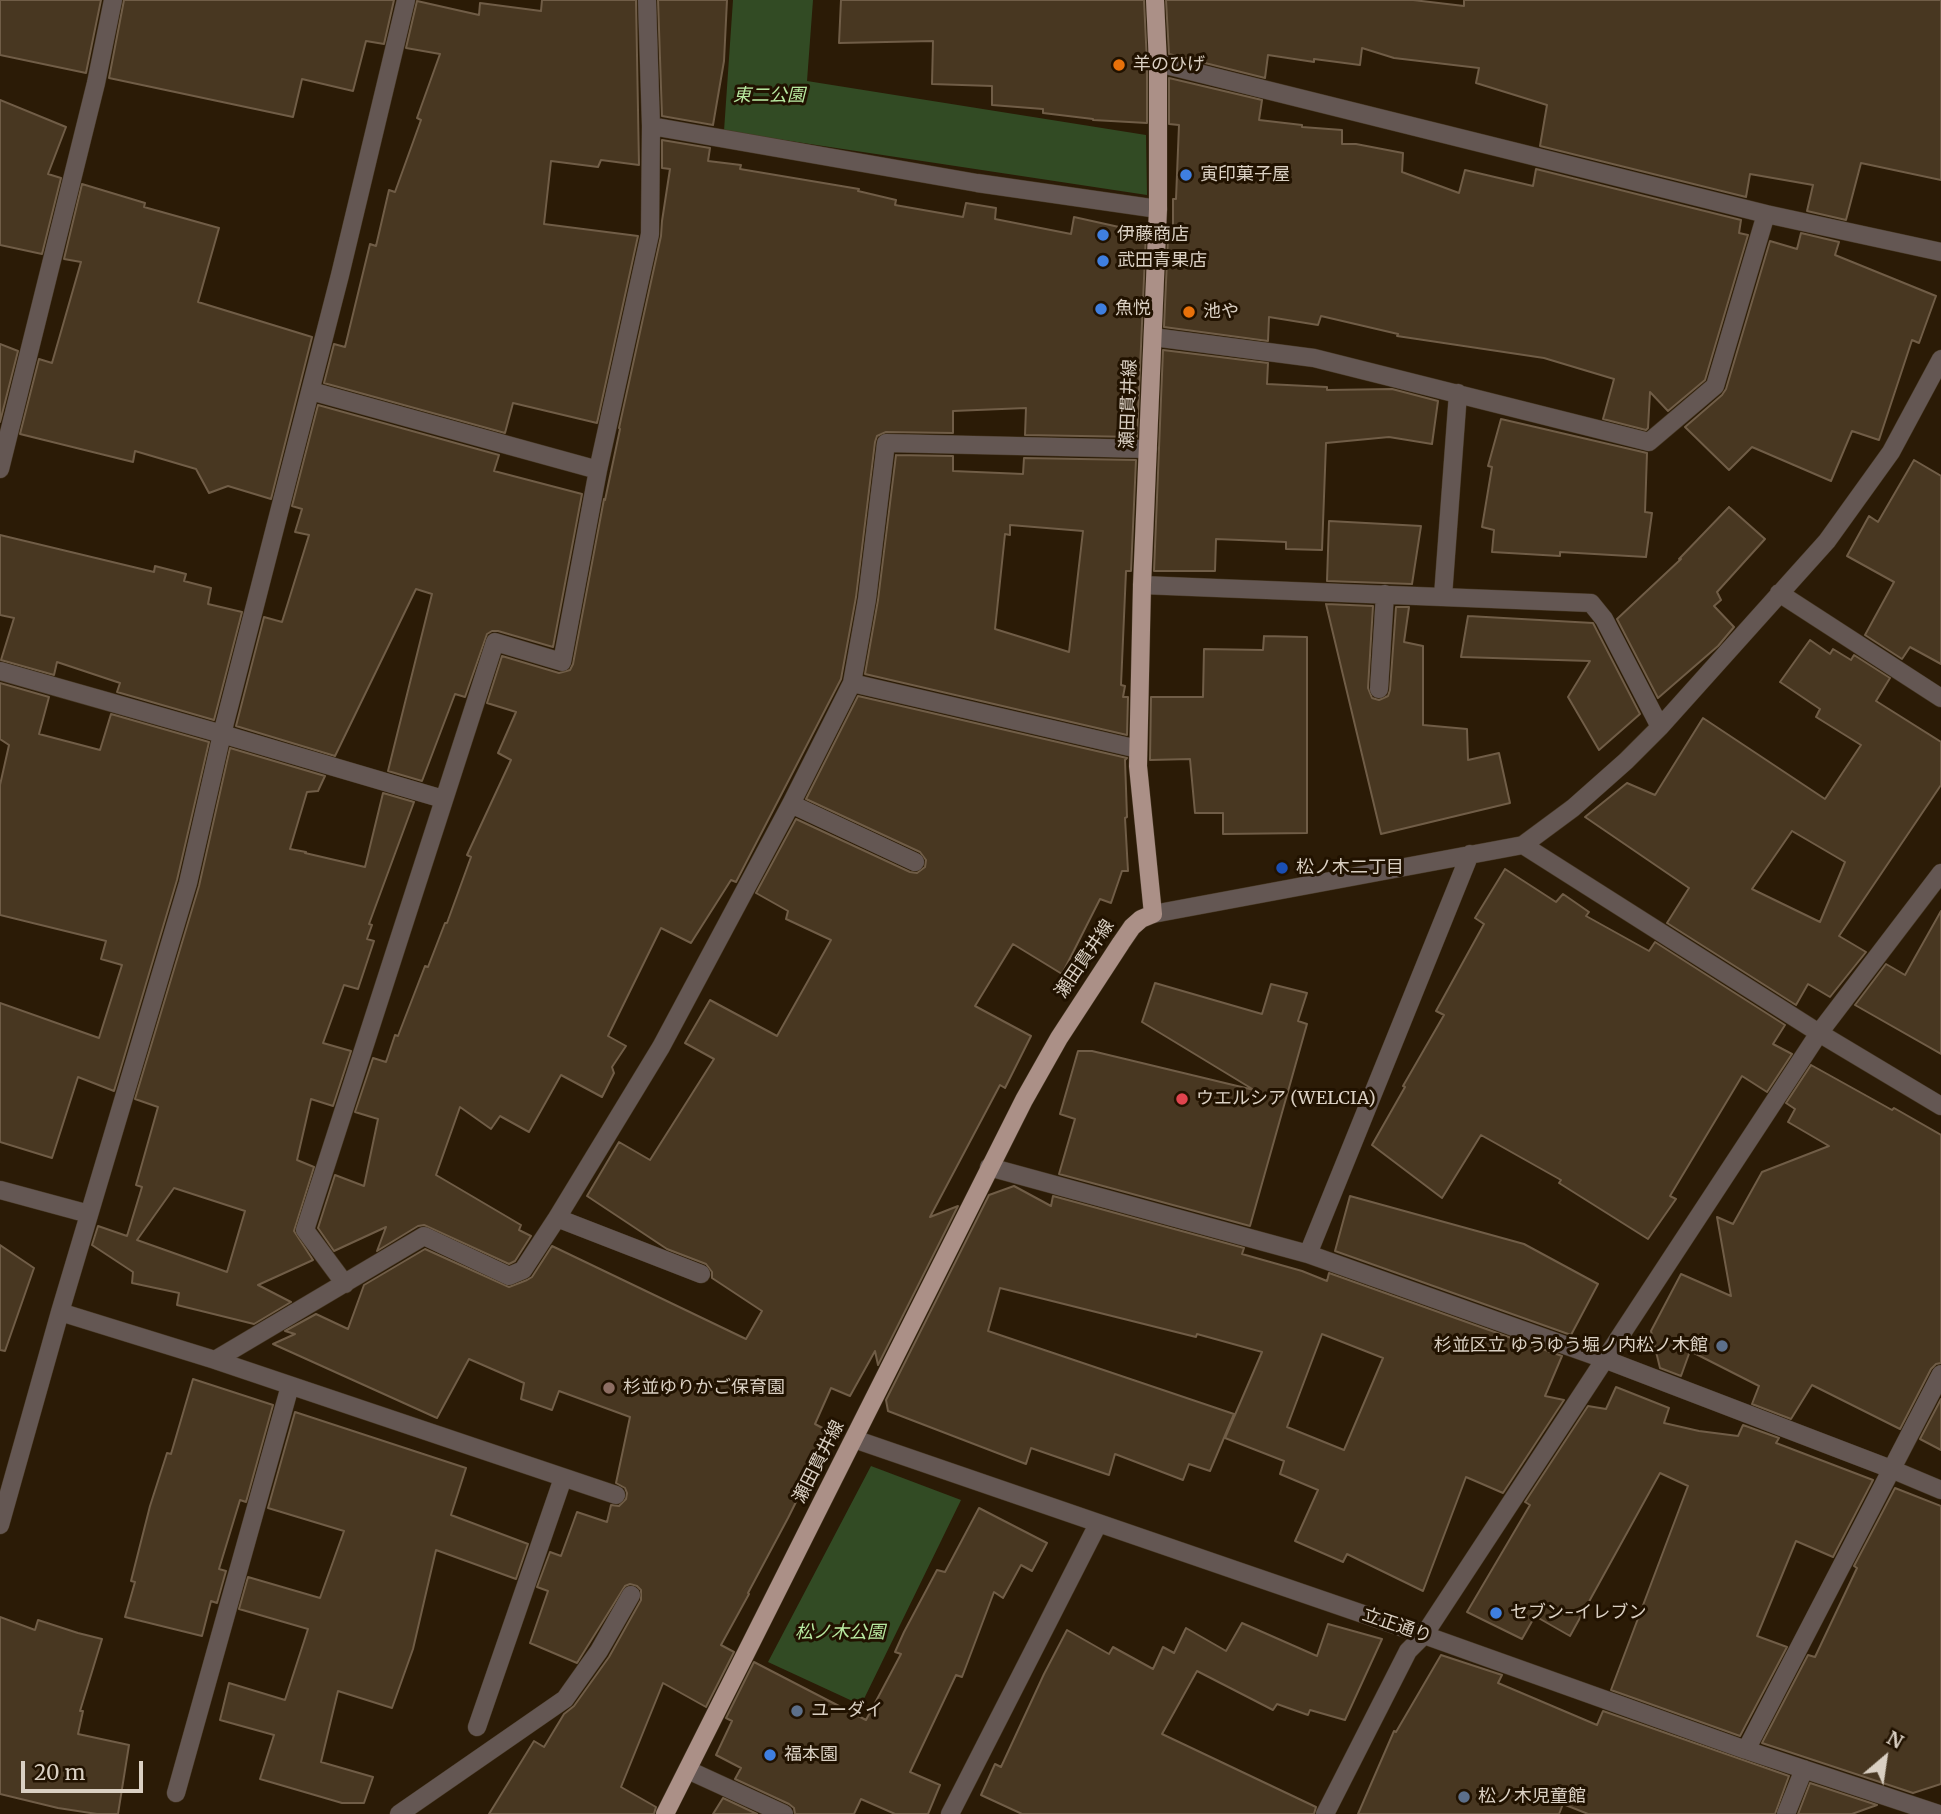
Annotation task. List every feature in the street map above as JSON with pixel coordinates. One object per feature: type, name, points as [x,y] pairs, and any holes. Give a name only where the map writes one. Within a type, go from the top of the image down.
[{"type":"main road","name":"瀬田貫井線","points":[[665,1814],[989,1167],[1059,1038],[1132,927],[1153,914],[1138,749],[1158,209],[1155,0]]},
{"type":"street","points":[[0,469],[96,83],[113,0]]},
{"type":"street","points":[[0,1525],[60,1312],[188,883],[222,734],[311,391],[406,0]]},
{"type":"street","points":[[345,1283],[306,1230],[495,642],[562,662],[598,470],[650,234],[648,0]]},
{"type":"street","points":[[1157,63],[1766,214],[1941,253]]},
{"type":"street","points":[[650,126],[977,183],[1158,209]]},
{"type":"street","points":[[1153,337],[1314,358],[1649,442],[1715,386],[1766,214]]},
{"type":"street","points":[[1153,914],[1523,845],[1573,808],[1660,727],[1827,541],[1891,452],[1941,359]]},
{"type":"street","points":[[311,391],[598,470]]},
{"type":"street","points":[[1443,596],[1458,393]]},
{"type":"street","points":[[215,1360],[424,1236],[509,1276],[523,1270],[661,1047],[791,804],[852,683],[867,599],[886,443],[1148,449]]},
{"type":"street","points":[[1142,585],[1591,603],[1604,619],[1660,727]]},
{"type":"street","points":[[1779,593],[1941,698]]},
{"type":"street","points":[[1379,689],[1385,594]]},
{"type":"street","points":[[0,671],[443,799]]},
{"type":"street","points":[[852,683],[1138,749]]},
{"type":"street","points":[[791,804],[915,862]]},
{"type":"street","points":[[1523,845],[1819,1033],[1941,1106]]},
{"type":"street","points":[[1308,1254],[1470,854]]},
{"type":"street","points":[[1325,1814],[1408,1651],[1424,1635],[1819,1033],[1941,873]]},
{"type":"street","points":[[989,1167],[1308,1254],[1604,1359],[1941,1490]]},
{"type":"street","points":[[0,1190],[89,1214]]},
{"type":"street","points":[[557,1218],[701,1274]]},
{"type":"street","points":[[60,1312],[215,1360],[616,1495]]},
{"type":"street","points":[[1746,1750],[1941,1374]]},
{"type":"street","points":[[176,1793],[290,1386]]},
{"type":"street","name":"立正通り","points":[[855,1439],[1424,1635],[1746,1750],[1939,1814]]},
{"type":"street","points":[[477,1727],[563,1478]]},
{"type":"street","points":[[950,1814],[1098,1524]]},
{"type":"street","points":[[399,1814],[565,1699],[598,1651],[631,1595]]},
{"type":"street","points":[[1786,1814],[1804,1769]]},
{"type":"street","points":[[688,1770],[784,1814]]},
{"type":"green space","name":"東二公園","points":[[733,0],[813,0],[807,81],[1146,135],[1147,195],[724,131]]},
{"type":"green space","name":"松ノ木公園","points":[[871,1466],[961,1500],[861,1705],[768,1662]]},
{"type":"building","points":[[0,0],[101,0],[86,73],[0,55]]},
{"type":"building","points":[[124,0],[394,0],[384,44],[366,41],[353,91],[302,79],[293,117],[109,78]]},
{"type":"building","points":[[542,0],[636,0],[639,165],[601,160],[598,167],[551,161],[544,224],[638,236],[597,423],[513,403],[505,433],[324,383],[334,344],[345,347],[370,244],[376,246],[389,190],[395,192],[421,120],[417,118],[440,54],[406,48],[417,1],[479,15],[480,3],[541,11]]},
{"type":"building","points":[[658,0],[727,0],[724,61],[713,125],[662,116]]},
{"type":"building","points":[[841,0],[1144,0],[1147,123],[1093,120],[1043,113],[1043,109],[992,105],[992,86],[932,84],[933,41],[839,43]]},
{"type":"building","points":[[1166,0],[1413,0],[1464,6],[1464,0],[1941,0],[1941,180],[1861,163],[1846,220],[1807,211],[1813,185],[1750,174],[1746,197],[1540,146],[1547,105],[1476,83],[1479,68],[1394,58],[1362,48],[1360,65],[1268,55],[1265,78],[1169,54]]},
{"type":"building","points":[[1169,78],[1262,100],[1259,120],[1342,130],[1342,144],[1403,153],[1402,172],[1459,193],[1465,170],[1533,186],[1536,169],[1741,220],[1739,233],[1748,235],[1705,380],[1668,411],[1650,392],[1646,430],[1603,419],[1614,379],[1544,358],[1397,336],[1398,334],[1321,316],[1318,325],[1269,317],[1268,341],[1164,327],[1168,238],[1171,239],[1173,199],[1176,199],[1179,125],[1169,124]]},
{"type":"building","points":[[0,100],[66,127],[48,174],[61,178],[42,254],[0,245]]},
{"type":"building","points":[[662,140],[710,148],[708,161],[859,189],[858,191],[896,200],[895,205],[963,217],[966,203],[996,208],[995,219],[1071,234],[1074,217],[1146,233],[1137,437],[1025,435],[1026,408],[953,411],[953,433],[886,432],[877,436],[856,597],[841,679],[736,882],[731,880],[691,943],[661,928],[608,1036],[626,1046],[612,1067],[614,1073],[602,1097],[561,1075],[529,1132],[500,1116],[491,1129],[460,1107],[436,1175],[521,1225],[519,1230],[531,1236],[515,1261],[509,1264],[424,1225],[377,1251],[386,1227],[334,1251],[318,1228],[335,1175],[364,1186],[378,1119],[355,1112],[373,1058],[386,1062],[425,966],[428,967],[447,923],[471,857],[467,855],[511,760],[498,753],[516,712],[487,703],[502,656],[559,673],[570,670],[573,664],[604,499],[661,236],[670,169],[662,168]]},
{"type":"building","points":[[82,184],[145,203],[144,207],[219,228],[198,302],[312,337],[271,499],[228,486],[209,493],[196,469],[135,451],[133,462],[20,434],[39,359],[52,363],[81,262],[64,259]]},
{"type":"building","points":[[1801,233],[1839,242],[1835,255],[1936,296],[1919,343],[1912,340],[1879,440],[1852,431],[1831,481],[1752,447],[1729,470],[1685,427],[1726,389],[1770,241],[1797,249]]},
{"type":"building","points":[[0,344],[18,351],[0,422]]},
{"type":"building","points":[[1163,350],[1268,363],[1267,384],[1327,387],[1327,390],[1392,389],[1438,401],[1432,444],[1389,437],[1326,443],[1322,550],[1286,549],[1286,542],[1216,539],[1215,571],[1154,571]]},
{"type":"building","points":[[318,405],[499,455],[494,471],[582,494],[553,647],[498,631],[487,634],[465,697],[455,694],[422,781],[388,771],[432,594],[416,589],[335,756],[236,726],[264,617],[282,622],[309,535],[295,532],[302,509],[292,506]]},
{"type":"building","points":[[1501,419],[1647,453],[1645,512],[1652,513],[1646,557],[1560,552],[1560,556],[1492,552],[1494,530],[1482,527],[1492,467],[1488,466]]},
{"type":"building","points":[[896,455],[953,456],[953,471],[1023,474],[1024,458],[1136,460],[1131,571],[1126,571],[1121,685],[1125,686],[1123,697],[1128,697],[1127,735],[865,674],[878,600]],"holes":[[[1010,525],[1083,531],[1069,652],[995,629],[1005,534],[1010,535]]]},
{"type":"building","points":[[1914,460],[1941,476],[1941,664],[1910,647],[1902,659],[1865,635],[1894,582],[1847,556],[1869,516],[1878,522]]},
{"type":"building","points":[[1729,507],[1765,539],[1717,592],[1721,600],[1714,606],[1734,627],[1718,646],[1658,698],[1617,619],[1681,559]]},
{"type":"building","points":[[1329,521],[1421,526],[1412,584],[1327,581]]},
{"type":"building","points":[[0,535],[154,572],[155,566],[186,574],[184,581],[211,588],[208,604],[242,612],[214,720],[117,692],[120,683],[57,662],[54,675],[1,660],[14,618],[0,615]]},
{"type":"building","points":[[1326,604],[1373,606],[1368,688],[1372,698],[1379,700],[1388,696],[1390,690],[1396,607],[1409,607],[1404,642],[1423,646],[1423,725],[1467,729],[1468,760],[1499,753],[1510,803],[1381,834]]},
{"type":"building","points":[[1468,616],[1593,623],[1640,714],[1599,750],[1568,697],[1590,661],[1461,657]]},
{"type":"building","points":[[1264,636],[1307,637],[1307,833],[1223,834],[1223,813],[1195,813],[1190,759],[1150,760],[1151,697],[1203,697],[1204,649],[1263,650]]},
{"type":"building","points":[[1810,640],[1830,654],[1833,649],[1851,660],[1854,655],[1890,678],[1876,701],[1941,742],[1941,785],[1839,936],[1866,952],[1830,997],[1808,984],[1796,1005],[1667,923],[1689,888],[1585,817],[1627,783],[1655,795],[1703,718],[1825,799],[1861,745],[1816,717],[1820,709],[1780,682]],"holes":[[[1792,831],[1845,862],[1820,922],[1752,889]]]},
{"type":"building","points":[[0,683],[49,697],[39,734],[100,750],[111,714],[209,742],[177,880],[114,1091],[78,1077],[52,1158],[0,1142],[0,1003],[99,1038],[122,965],[101,959],[106,941],[0,915],[0,785],[9,745],[0,739]]},
{"type":"building","points":[[858,696],[1127,758],[1125,818],[1128,871],[1122,871],[1111,903],[1100,899],[1062,974],[1013,944],[975,1006],[1031,1036],[1005,1088],[1000,1085],[930,1217],[958,1206],[878,1365],[875,1351],[850,1396],[831,1388],[815,1424],[830,1432],[721,1645],[734,1652],[706,1707],[663,1683],[621,1787],[656,1807],[654,1814],[489,1814],[534,1741],[544,1747],[564,1714],[574,1706],[609,1657],[641,1600],[641,1590],[637,1586],[625,1586],[577,1663],[530,1643],[548,1591],[537,1587],[550,1552],[561,1556],[577,1512],[607,1522],[611,1505],[619,1506],[626,1499],[625,1488],[616,1483],[630,1417],[559,1391],[552,1410],[521,1399],[524,1383],[469,1359],[437,1418],[273,1344],[295,1334],[285,1331],[316,1314],[348,1329],[364,1285],[425,1249],[509,1287],[532,1277],[552,1246],[746,1339],[762,1311],[712,1278],[712,1272],[706,1264],[667,1249],[587,1196],[619,1142],[650,1160],[714,1059],[685,1043],[710,1000],[777,1036],[831,940],[786,919],[788,911],[756,893],[796,819],[910,872],[917,873],[925,867],[926,860],[920,852],[806,799]]},
{"type":"building","points":[[230,748],[325,776],[318,791],[307,792],[290,849],[365,867],[383,793],[414,802],[369,924],[372,925],[367,939],[374,941],[358,989],[344,985],[323,1043],[351,1051],[333,1106],[311,1099],[297,1160],[314,1167],[294,1231],[313,1260],[258,1285],[291,1302],[254,1324],[177,1305],[179,1293],[132,1283],[133,1272],[92,1245],[98,1226],[127,1236],[142,1187],[136,1185],[158,1107],[135,1099],[199,886]],"holes":[[[174,1188],[245,1211],[227,1272],[137,1240]]]},
{"type":"building","points":[[1505,869],[1556,902],[1563,894],[1589,912],[1586,916],[1649,951],[1655,942],[1785,1025],[1773,1044],[1792,1054],[1767,1092],[1742,1076],[1670,1196],[1676,1199],[1648,1239],[1559,1183],[1561,1180],[1481,1135],[1442,1198],[1372,1145],[1444,1015],[1436,1011],[1484,924],[1475,918]]},
{"type":"building","points":[[1941,911],[1941,1054],[1855,1005],[1886,964],[1905,975]]},
{"type":"building","points":[[1155,983],[1262,1014],[1271,984],[1307,993],[1298,1021],[1307,1024],[1250,1226],[1059,1174],[1075,1119],[1060,1114],[1078,1051],[1092,1051],[1254,1090],[1142,1022]]},
{"type":"building","points":[[1811,1065],[1941,1135],[1941,1363],[1931,1369],[1900,1429],[1812,1385],[1791,1419],[1752,1404],[1759,1386],[1690,1351],[1681,1376],[1660,1368],[1651,1331],[1681,1274],[1731,1296],[1717,1217],[1733,1224],[1762,1172],[1829,1146],[1788,1122],[1795,1109],[1786,1103]]},
{"type":"building","points":[[1014,1186],[1051,1206],[1053,1196],[1244,1248],[1242,1254],[1327,1281],[1329,1273],[1562,1356],[1545,1396],[1564,1400],[1503,1493],[1466,1477],[1423,1591],[1347,1554],[1343,1562],[1295,1541],[1318,1490],[1280,1474],[1284,1461],[1225,1438],[1262,1352],[1000,1288],[988,1331],[1234,1414],[1210,1471],[1189,1464],[1183,1480],[1115,1454],[1109,1475],[1031,1448],[1026,1464],[888,1411],[886,1400],[989,1195]],"holes":[[[1322,1334],[1383,1358],[1344,1450],[1287,1427]]]},
{"type":"building","points":[[1350,1196],[1524,1244],[1598,1284],[1571,1335],[1335,1251]]},
{"type":"building","points":[[0,1245],[34,1268],[5,1351],[0,1350]]},
{"type":"building","points":[[193,1379],[273,1405],[246,1502],[240,1500],[219,1569],[226,1571],[217,1603],[211,1601],[202,1636],[125,1617],[150,1506],[167,1453],[171,1454]]},
{"type":"building","points":[[1616,1387],[1669,1408],[1664,1423],[1738,1436],[1743,1425],[1779,1438],[1776,1443],[1873,1480],[1833,1557],[1796,1541],[1757,1636],[1787,1647],[1740,1736],[1611,1690],[1688,1486],[1660,1473],[1570,1636],[1535,1616],[1522,1639],[1467,1612],[1530,1505],[1525,1502],[1588,1406],[1606,1409]]},
{"type":"building","points":[[1941,1399],[1941,1450],[1920,1439]]},
{"type":"building","points":[[295,1412],[466,1468],[451,1515],[528,1544],[516,1579],[436,1550],[413,1649],[392,1708],[338,1691],[321,1762],[373,1777],[364,1803],[342,1803],[260,1779],[274,1735],[220,1720],[229,1683],[285,1700],[308,1629],[239,1609],[248,1577],[320,1598],[344,1531],[268,1508]]},
{"type":"building","points":[[1895,1488],[1941,1506],[1941,1784],[1913,1793],[1762,1743],[1808,1655],[1815,1657],[1857,1568],[1854,1566]]},
{"type":"building","points":[[979,1508],[1047,1543],[1032,1571],[1021,1565],[1003,1598],[994,1592],[962,1677],[956,1675],[910,1772],[940,1785],[928,1814],[895,1814],[861,1799],[854,1814],[795,1814],[794,1808],[789,1804],[735,1779],[741,1768],[716,1755],[732,1721],[726,1718],[754,1662],[866,1720],[901,1654],[895,1652],[937,1570],[945,1572]]},
{"type":"building","points":[[0,1617],[35,1630],[38,1620],[102,1639],[80,1711],[83,1711],[78,1734],[129,1745],[118,1814],[58,1808],[0,1794]]},
{"type":"building","points":[[1242,1623],[1317,1656],[1328,1624],[1382,1639],[1345,1720],[1310,1710],[1308,1715],[1277,1704],[1273,1710],[1197,1671],[1162,1734],[1316,1807],[1314,1814],[1022,1814],[981,1795],[995,1764],[1001,1767],[1067,1630],[1109,1654],[1113,1647],[1153,1669],[1163,1647],[1174,1653],[1186,1628],[1226,1651]]},
{"type":"building","points":[[1441,1655],[1502,1675],[1498,1683],[1597,1725],[1603,1711],[1789,1776],[1775,1814],[1588,1814],[1563,1804],[1559,1814],[1358,1814],[1394,1731],[1396,1732]]},
{"type":"building","points":[[1810,1783],[1877,1805],[1852,1814],[1798,1814]]},
{"type":"building","points":[[723,1798],[757,1814],[713,1814]]},
{"type":"place","name":"羊のひげ","points":[[1119,65]]},
{"type":"place","name":"寅印菓子屋","points":[[1186,175]]},
{"type":"place","name":"伊藤商店","points":[[1103,235]]},
{"type":"place","name":"武田青果店","points":[[1103,261]]},
{"type":"place","name":"魚悦","points":[[1101,309]]},
{"type":"place","name":"池や","points":[[1189,312]]},
{"type":"place","name":"松ノ木二丁目","points":[[1282,868]]},
{"type":"place","name":"ウエルシア (WELCIA)","points":[[1182,1099]]},
{"type":"place","name":"杉並区立 ゆうゆう堀ノ内松ノ木館","points":[[1722,1346]]},
{"type":"place","name":"杉並ゆりかご保育園","points":[[609,1388]]},
{"type":"place","name":"セブン-イレブン","points":[[1496,1613]]},
{"type":"place","name":"ユーダイ","points":[[797,1711]]},
{"type":"place","name":"福本園","points":[[770,1755]]},
{"type":"place","name":"松ノ木児童館","points":[[1464,1797]]}]
